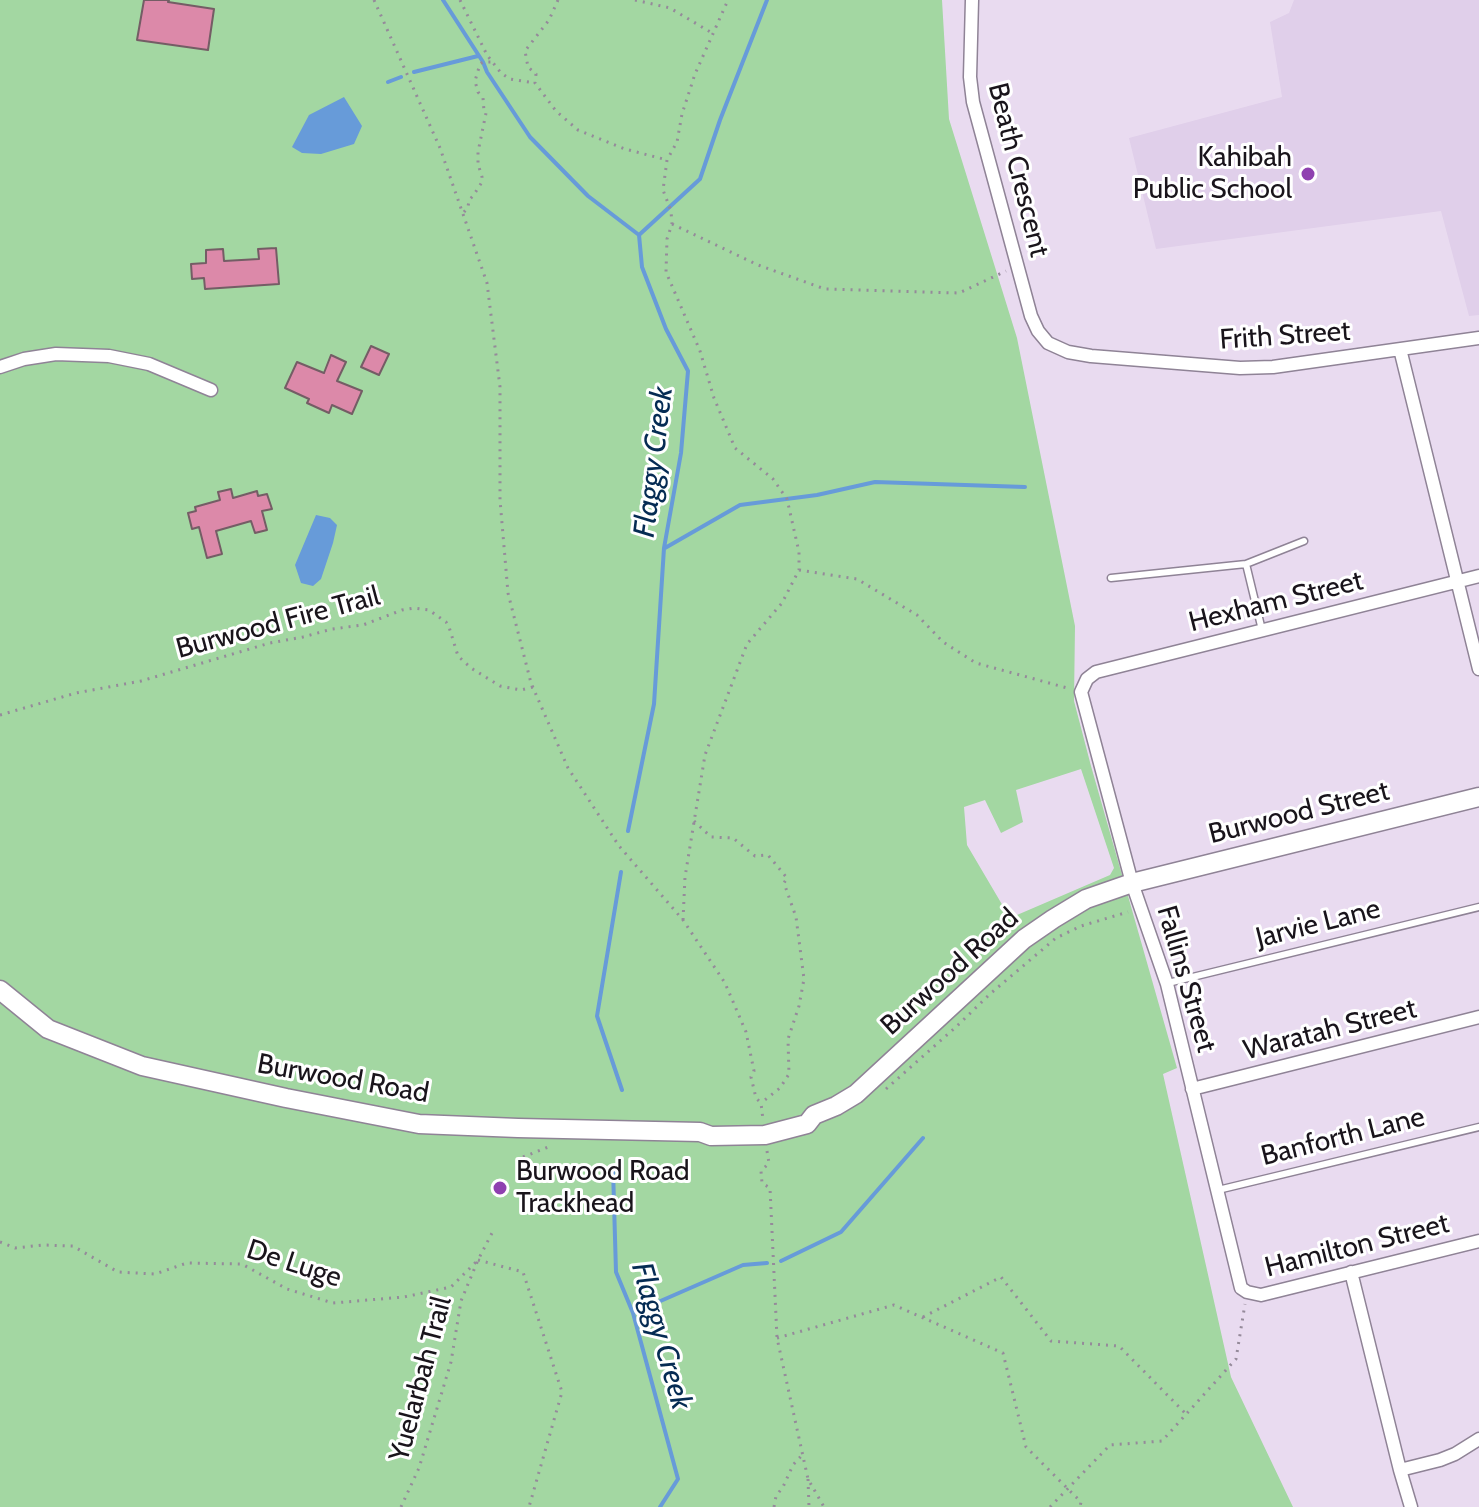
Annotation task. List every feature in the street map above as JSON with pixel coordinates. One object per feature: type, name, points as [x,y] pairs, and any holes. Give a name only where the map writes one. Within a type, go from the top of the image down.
[{"type":"main road","name":"Burwood Street","points":[[1132,883],[1479,797]]},
{"type":"main road","name":"Burwood Road","points":[[0,990],[48,1029],[142,1066],[286,1098],[419,1124],[700,1132],[711,1136],[807,1124],[814,1115],[856,1094],[1024,939],[1086,899],[1132,883]]},
{"type":"street","name":"Beath Crescent","points":[[972,0],[970,77],[973,102],[1031,316],[1048,343]]},
{"type":"street","name":"Frith Street","points":[[1048,343],[1068,352],[1091,356],[1240,368],[1273,367],[1479,338]]},
{"type":"street","points":[[1400,349],[1479,669]]},
{"type":"street","points":[[0,367],[56,354],[109,356],[149,364],[211,390]]},
{"type":"street","name":"Hexham Street","points":[[1081,692],[1087,679],[1096,672],[1479,576]]},
{"type":"street","name":"Fallins Street","points":[[1081,692],[1132,883],[1167,984],[1239,1282],[1247,1292]]},
{"type":"street","name":"Waratah Street","points":[[1192,1089],[1479,1017]]},
{"type":"street","name":"Hamilton Street","points":[[1247,1292],[1261,1295],[1479,1241]]},
{"type":"street","points":[[1351,1272],[1411,1507]]},
{"type":"street","points":[[1400,1470],[1440,1460],[1479,1439]]},
{"type":"lane","points":[[1111,578],[1246,564],[1304,541]]},
{"type":"lane","points":[[1246,564],[1262,630]]},
{"type":"lane","name":"Jarvie Lane","points":[[1167,984],[1479,907]]},
{"type":"lane","name":"Banforth Lane","points":[[1217,1190],[1479,1127]]},
{"type":"path","points":[[374,0],[440,148],[487,283],[500,387],[500,500],[508,593],[533,687],[568,768],[619,846],[683,920],[725,983],[746,1032],[754,1071],[751,1077],[756,1098],[761,1103],[769,1163],[761,1171],[762,1183],[770,1188],[777,1338],[808,1479],[809,1507]]},
{"type":"path","points":[[460,0],[492,62],[501,73],[510,79],[535,83]]},
{"type":"path","points":[[558,0],[549,20],[525,51],[528,67],[536,74],[535,83],[556,111],[578,130],[625,149],[667,160]]},
{"type":"path","points":[[635,0],[670,8],[712,34]]},
{"type":"path","points":[[683,920],[685,877],[705,755],[747,644],[782,603],[799,570],[799,552],[787,499],[773,479],[735,448],[714,398],[700,351],[666,272],[667,239],[672,224],[663,190],[667,160],[677,142],[695,74],[728,0]]},
{"type":"path","points":[[463,214],[482,182],[478,152],[486,113],[475,81],[480,64],[492,62]]},
{"type":"path","points":[[672,224],[758,265],[825,289],[959,293],[1016,266]]},
{"type":"path","points":[[799,570],[857,579],[917,615],[943,642],[976,663],[1081,692]]},
{"type":"path","name":"Burwood Fire Trail","points":[[0,715],[76,693],[141,681],[270,643],[363,625],[414,608],[429,610],[446,622],[458,656],[471,668],[500,686],[521,690],[533,687]]},
{"type":"path","points":[[694,821],[711,837],[733,838],[755,856],[768,855],[787,878],[784,883],[796,917],[804,979],[788,1039],[789,1074],[780,1088],[761,1103]]},
{"type":"path","points":[[886,1090],[1056,938],[1081,926],[1140,908]]},
{"type":"path","points":[[492,1233],[478,1260],[523,1272],[562,1392],[529,1507]]},
{"type":"path","name":"De Luge","points":[[0,1242],[15,1248],[73,1246],[118,1272],[155,1274],[187,1263],[242,1264],[287,1289],[333,1303],[404,1297],[451,1287],[478,1260]]},
{"type":"path","name":"Yuelarbah Trail","points":[[401,1507],[419,1468],[451,1362],[461,1301],[478,1260]]},
{"type":"path","points":[[922,1317],[1001,1277],[1051,1341],[1119,1346],[1186,1414]]},
{"type":"path","points":[[1050,1507],[1110,1445],[1162,1441],[1236,1359],[1247,1292]]},
{"type":"path","points":[[777,1338],[894,1305],[1003,1353],[1026,1447],[1081,1502],[1080,1507]]},
{"type":"path","points":[[774,1507],[776,1496],[802,1455]]},
{"type":"path","points":[[808,1479],[824,1507]]},
{"type":"shaded area","name":"Kahibah Public School","points":[[1294,0],[1479,0],[1479,315],[1469,316],[1441,211],[1156,249],[1129,138],[1282,97],[1270,22],[1289,13]]},
{"type":"green space","points":[[0,0],[942,0],[949,119],[1017,338],[1075,626],[1074,701],[1177,1068],[1163,1074],[1231,1377],[1293,1507],[0,1507]],"holes":[[[1081,769],[1114,868],[1110,875],[1010,918],[967,845],[964,807],[985,800],[1001,833],[1023,822],[1016,790]]]},
{"type":"water","points":[[344,97],[362,126],[354,144],[321,154],[302,153],[292,147],[309,115]]},
{"type":"water","points":[[316,515],[330,518],[337,525],[321,579],[313,586],[301,583],[295,565]]},
{"type":"building","points":[[144,0],[169,0],[214,9],[208,50],[137,40]]},
{"type":"building","points":[[276,248],[279,284],[205,289],[204,278],[192,279],[191,264],[206,263],[206,250],[223,249],[224,261],[259,259],[258,249]]},
{"type":"building","points":[[371,346],[389,354],[379,375],[361,367]]},
{"type":"building","points":[[331,355],[346,362],[337,381],[362,391],[352,414],[332,405],[329,413],[285,388],[297,362],[324,373]]},
{"type":"building","points":[[231,489],[233,498],[257,491],[258,496],[267,494],[272,509],[262,511],[267,530],[255,533],[251,521],[216,531],[222,554],[207,558],[199,527],[192,529],[188,513],[196,511],[195,507],[220,500],[218,492]]},
{"type":"waterway","points":[[443,0],[530,137],[588,196],[639,235]]},
{"type":"waterway","name":"Flaggy Creek","points":[[628,831],[654,704],[664,548],[681,453],[688,371],[666,329],[642,267],[639,235],[700,179],[767,0]]},
{"type":"waterway","points":[[414,72],[478,56]]},
{"type":"waterway","points":[[388,82],[401,77]]},
{"type":"waterway","points":[[665,548],[740,505],[817,495],[875,482],[1025,487]]},
{"type":"waterway","name":"Flaggy Creek","points":[[621,872],[597,1016],[622,1090]]},
{"type":"waterway","points":[[781,1261],[841,1232],[923,1138]]},
{"type":"waterway","name":"Flaggy Creek","points":[[613,1169],[616,1272],[633,1313],[678,1479],[660,1507]]},
{"type":"waterway","points":[[633,1313],[743,1265],[767,1263]]},
{"type":"place","name":"Kahibah Public School","points":[[1308,174]]},
{"type":"place","name":"Burwood Road Trackhead","points":[[500,1188]]}]
